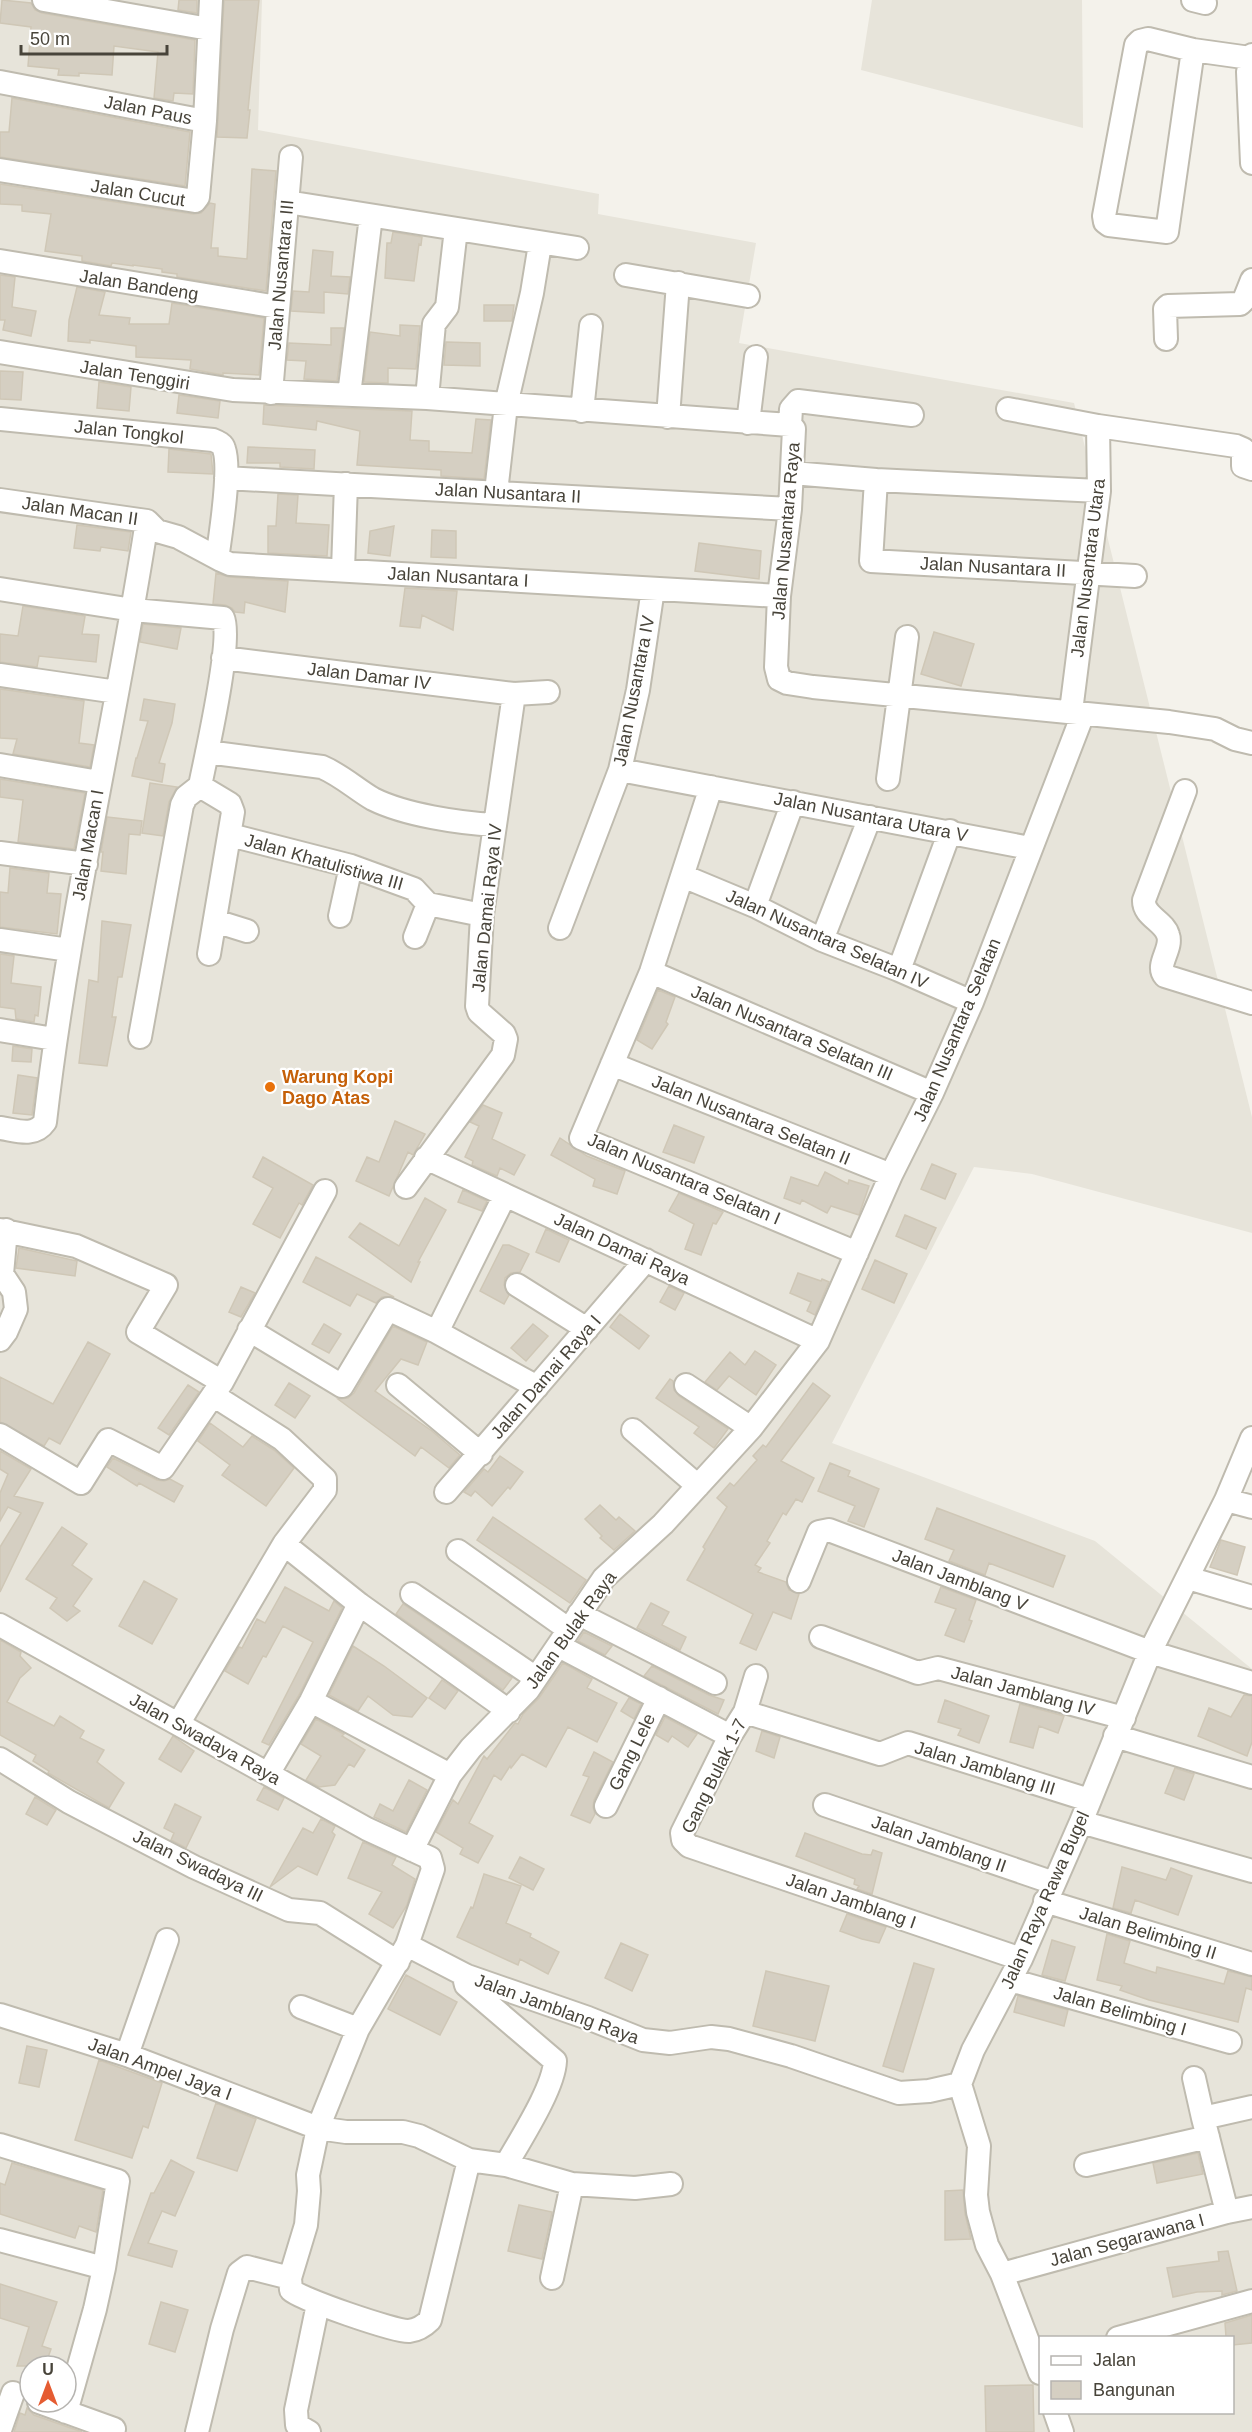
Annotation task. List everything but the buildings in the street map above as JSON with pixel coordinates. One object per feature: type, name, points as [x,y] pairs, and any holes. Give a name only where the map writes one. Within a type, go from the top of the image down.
[{"type":"street","points":[[44,0],[209,29]]},
{"type":"street","name":"Jalan Paus","points":[[0,82],[205,121],[211,0]]},
{"type":"street","points":[[1193,50],[1167,232],[1109,225],[1105,222],[1104,216],[1136,45],[1140,41],[1148,39],[1193,50],[1251,57],[1249,99],[1252,163]]},
{"type":"street","name":"Jalan Cucut","points":[[0,170],[192,202],[198,197],[205,121]]},
{"type":"street","name":"Jalan Nusantara III","points":[[271,393],[291,157]]},
{"type":"street","points":[[287,202],[540,244],[577,248]]},
{"type":"street","points":[[349,395],[371,216]]},
{"type":"street","points":[[427,398],[434,324],[447,307],[456,229]]},
{"type":"street","points":[[496,492],[506,405],[532,293],[540,244]]},
{"type":"street","name":"Jalan Bandeng","points":[[0,261],[278,307]]},
{"type":"street","points":[[1166,339],[1165,309],[1168,306],[1240,304],[1252,280],[1252,271]]},
{"type":"street","points":[[626,275],[748,296]]},
{"type":"street","points":[[668,417],[678,283]]},
{"type":"street","points":[[582,411],[591,326]]},
{"type":"street","name":"Jalan Tenggiri","points":[[0,352],[145,377],[233,390],[271,393]]},
{"type":"street","points":[[748,423],[756,357]]},
{"type":"street","name":"Jalan Nusantara Raya","points":[[271,393],[427,398],[790,425],[794,429],[794,435],[790,509],[779,596],[776,667],[779,679],[787,683],[813,687],[1077,712],[1215,729],[1235,739],[1252,743]]},
{"type":"street","points":[[790,425],[791,409],[798,401],[912,415]]},
{"type":"street","points":[[1008,409],[1098,426],[1236,446],[1243,449],[1243,466],[1252,469]]},
{"type":"street","name":"Jalan Tongkol","points":[[0,419],[213,440],[224,448],[226,478]]},
{"type":"street","name":"Jalan Nusantara Utara","points":[[1077,712],[1089,572],[1099,491],[1098,426]]},
{"type":"street","points":[[792,473],[876,480],[1099,491]]},
{"type":"street","points":[[221,560],[218,553],[226,478]]},
{"type":"street","name":"Jalan Nusantara II","points":[[226,478],[790,509]]},
{"type":"street","name":"Jalan Nusantara II","points":[[876,480],[872,561],[1136,576]]},
{"type":"street","points":[[344,570],[346,484]]},
{"type":"street","name":"Jalan Macan II","points":[[0,500],[147,521],[157,531],[178,537],[221,560]]},
{"type":"street","name":"Jalan Macan I","points":[[0,1128],[31,1132],[40,1130],[45,1122],[54,1039],[69,950],[133,610],[147,521]]},
{"type":"street","name":"Jalan Nusantara I","points":[[221,560],[230,564],[779,596]]},
{"type":"street","points":[[0,589],[133,610],[223,618],[226,630],[223,658],[207,752],[200,786],[186,797],[182,805],[140,1037]]},
{"type":"street","name":"Jalan Nusantara IV","points":[[560,928],[620,770],[638,690],[653,589]]},
{"type":"street","points":[[888,779],[907,637]]},
{"type":"street","name":"Jalan Damar IV","points":[[223,658],[514,694],[548,692]]},
{"type":"street","points":[[0,675],[117,692]]},
{"type":"street","name":"Jalan Damai Raya IV","points":[[406,1187],[492,1073],[506,1047],[504,1034],[479,1012],[477,1006],[482,915],[514,694]]},
{"type":"street","name":"Jalan Nusantara Selatan","points":[[818,1341],[891,1175],[933,1093],[972,1002],[1030,848],[1058,784],[1077,712]]},
{"type":"street","points":[[207,752],[322,767],[334,772],[374,799],[443,819],[495,825]]},
{"type":"street","points":[[0,765],[99,782]]},
{"type":"street","name":"Jalan Nusantara Utara V","points":[[620,770],[1030,848]]},
{"type":"street","points":[[200,786],[230,804],[233,812],[209,954]]},
{"type":"street","points":[[612,1064],[651,972],[711,787]]},
{"type":"street","points":[[1185,791],[1144,900],[1146,910],[1169,937],[1169,945],[1161,968],[1162,973],[1202,989],[1252,1003]]},
{"type":"street","points":[[755,906],[793,802]]},
{"type":"street","points":[[822,940],[870,817]]},
{"type":"street","points":[[899,970],[950,831]]},
{"type":"street","name":"Jalan Khatulistiwa III","points":[[230,835],[351,866],[414,889],[428,904],[482,915]]},
{"type":"street","points":[[0,853],[86,864]]},
{"type":"street","points":[[340,916],[351,866]]},
{"type":"street","name":"Jalan Nusantara Selatan IV","points":[[683,876],[755,906],[822,940],[972,1002]]},
{"type":"street","points":[[415,937],[428,904]]},
{"type":"street","points":[[215,921],[247,932]]},
{"type":"street","points":[[0,940],[69,950]]},
{"type":"street","name":"Jalan Nusantara Selatan III","points":[[651,972],[933,1093]]},
{"type":"street","points":[[0,1030],[54,1039]]},
{"type":"street","name":"Jalan Nusantara Selatan II","points":[[612,1064],[891,1175]]},
{"type":"street","name":"Jalan Nusantara Selatan I","points":[[612,1064],[581,1138],[857,1253]]},
{"type":"street","name":"Jalan Damai Raya","points":[[426,1158],[818,1341]]},
{"type":"street","points":[[0,1435],[81,1483],[108,1440],[163,1468],[218,1388],[325,1191]]},
{"type":"street","points":[[437,1332],[505,1195]]},
{"type":"street","points":[[0,1340],[16,1309],[14,1292],[2,1274],[3,1230],[76,1246],[166,1285],[138,1332],[218,1388],[326,1479],[325,1490],[284,1544],[183,1716],[180,1725]]},
{"type":"street","name":"Jalan Damai Raya I","points":[[446,1492],[646,1260]]},
{"type":"street","points":[[517,1286],[586,1329]]},
{"type":"street","points":[[249,1330],[342,1386],[388,1309],[437,1332],[537,1387]]},
{"type":"street","name":"Jalan Bulak Raya","points":[[412,1850],[450,1775],[471,1748],[509,1711],[536,1678],[604,1578],[663,1524],[751,1428],[818,1341]]},
{"type":"street","points":[[398,1385],[481,1454]]},
{"type":"street","points":[[686,1385],[751,1428]]},
{"type":"street","points":[[633,1430],[698,1486]]},
{"type":"street","name":"Jalan Raya Rawa Bugel","points":[[960,2084],[973,2050],[1021,1959],[1081,1822],[1150,1652],[1226,1500],[1252,1438]]},
{"type":"street","points":[[1226,1500],[1252,1507]]},
{"type":"street","name":"Jalan Jamblang V","points":[[799,1581],[819,1532],[829,1530],[1150,1652]]},
{"type":"street","points":[[284,1544],[358,1604],[509,1711]]},
{"type":"street","points":[[458,1551],[659,1698],[730,1736]]},
{"type":"street","points":[[1188,1578],[1252,1597]]},
{"type":"street","points":[[412,1594],[536,1678]]},
{"type":"street","points":[[268,1774],[311,1701],[358,1604]]},
{"type":"street","name":"Jalan Swadaya Raya","points":[[0,1625],[367,1829],[412,1850]]},
{"type":"street","points":[[568,1630],[715,1683]]},
{"type":"street","name":"Jalan Jamblang IV","points":[[821,1637],[918,1673],[938,1668],[1120,1727],[1252,1777]]},
{"type":"street","points":[[1150,1652],[1252,1683]]},
{"type":"street","name":"Gang Bulak 1-7","points":[[683,1840],[682,1833],[730,1736],[745,1712],[756,1676]]},
{"type":"street","name":"Gang Lele","points":[[606,1806],[659,1698]]},
{"type":"street","points":[[311,1701],[450,1775]]},
{"type":"street","name":"Jalan Jamblang III","points":[[745,1712],[880,1754],[908,1743],[1089,1800]]},
{"type":"street","name":"Jalan Swadaya III","points":[[0,1760],[69,1802],[194,1867],[289,1910],[320,1913],[403,1954]]},
{"type":"street","name":"Jalan Jamblang II","points":[[825,1805],[1049,1892]]},
{"type":"street","points":[[1081,1822],[1252,1871]]},
{"type":"street","name":"Jalan Jamblang I","points":[[683,1840],[689,1846],[1021,1959]]},
{"type":"street","points":[[412,1850],[429,1858],[433,1863],[433,1869],[403,1954],[358,2029],[318,2128],[308,2175],[306,2225],[290,2278],[291,2290],[296,2295],[318,2304],[406,2331],[423,2327],[429,2320],[469,2160]]},
{"type":"street","name":"Jalan Belimbing II","points":[[1049,1892],[1252,1964]]},
{"type":"street","points":[[127,2055],[167,1940]]},
{"type":"street","name":"Jalan Jamblang Raya","points":[[403,1954],[588,2018],[643,2040],[670,2043],[711,2037],[729,2039],[791,2056],[899,2093],[929,2091],[960,2084]]},
{"type":"street","points":[[467,1976],[466,1985],[555,2061],[554,2070],[539,2104],[506,2165]]},
{"type":"street","name":"Jalan Belimbing I","points":[[1010,1980],[1230,2042]]},
{"type":"street","points":[[301,2007],[358,2029]]},
{"type":"street","name":"Jalan Ampel Jaya I","points":[[0,2015],[127,2055],[318,2128],[346,2132],[403,2132],[419,2136],[469,2160],[506,2165],[572,2184],[635,2188],[671,2184]]},
{"type":"street","points":[[1194,2078],[1227,2212]]},
{"type":"street","points":[[960,2084],[979,2146],[976,2195],[987,2245],[1002,2274],[1039,2364]]},
{"type":"street","points":[[1086,2166],[1206,2127],[1252,2107]]},
{"type":"street","points":[[0,2145],[118,2181],[104,2268],[78,2369]]},
{"type":"street","points":[[552,2278],[572,2184]]},
{"type":"street","name":"Jalan Segarawana I","points":[[1002,2274],[1252,2207]]},
{"type":"street","points":[[0,2240],[104,2268]]},
{"type":"street","points":[[197,2432],[222,2328],[239,2273],[247,2266],[290,2278]]},
{"type":"street","points":[[1122,2336],[1252,2301]]},
{"type":"street","points":[[309,2432],[297,2425],[296,2410],[318,2304]]},
{"type":"street","points":[[0,2430],[14,2393]]},
{"type":"street","points":[[71,2414],[113,2430]]},
{"type":"street","points":[[1056,2414],[1062,2432]]},
{"type":"shaded area","points":[[0,0],[262,0],[258,130],[599,194],[598,214],[756,243],[739,343],[1074,403],[1252,1117],[1252,1233],[1032,1174],[974,1167],[832,1443],[1095,1541],[1252,1669],[1252,2432],[0,2432]]},
{"type":"shaded area","points":[[872,0],[1082,0],[1083,128],[861,70]]},
{"type":"place","name":"Warung Kopi Dago Atas","points":[[270,1087]]}]
